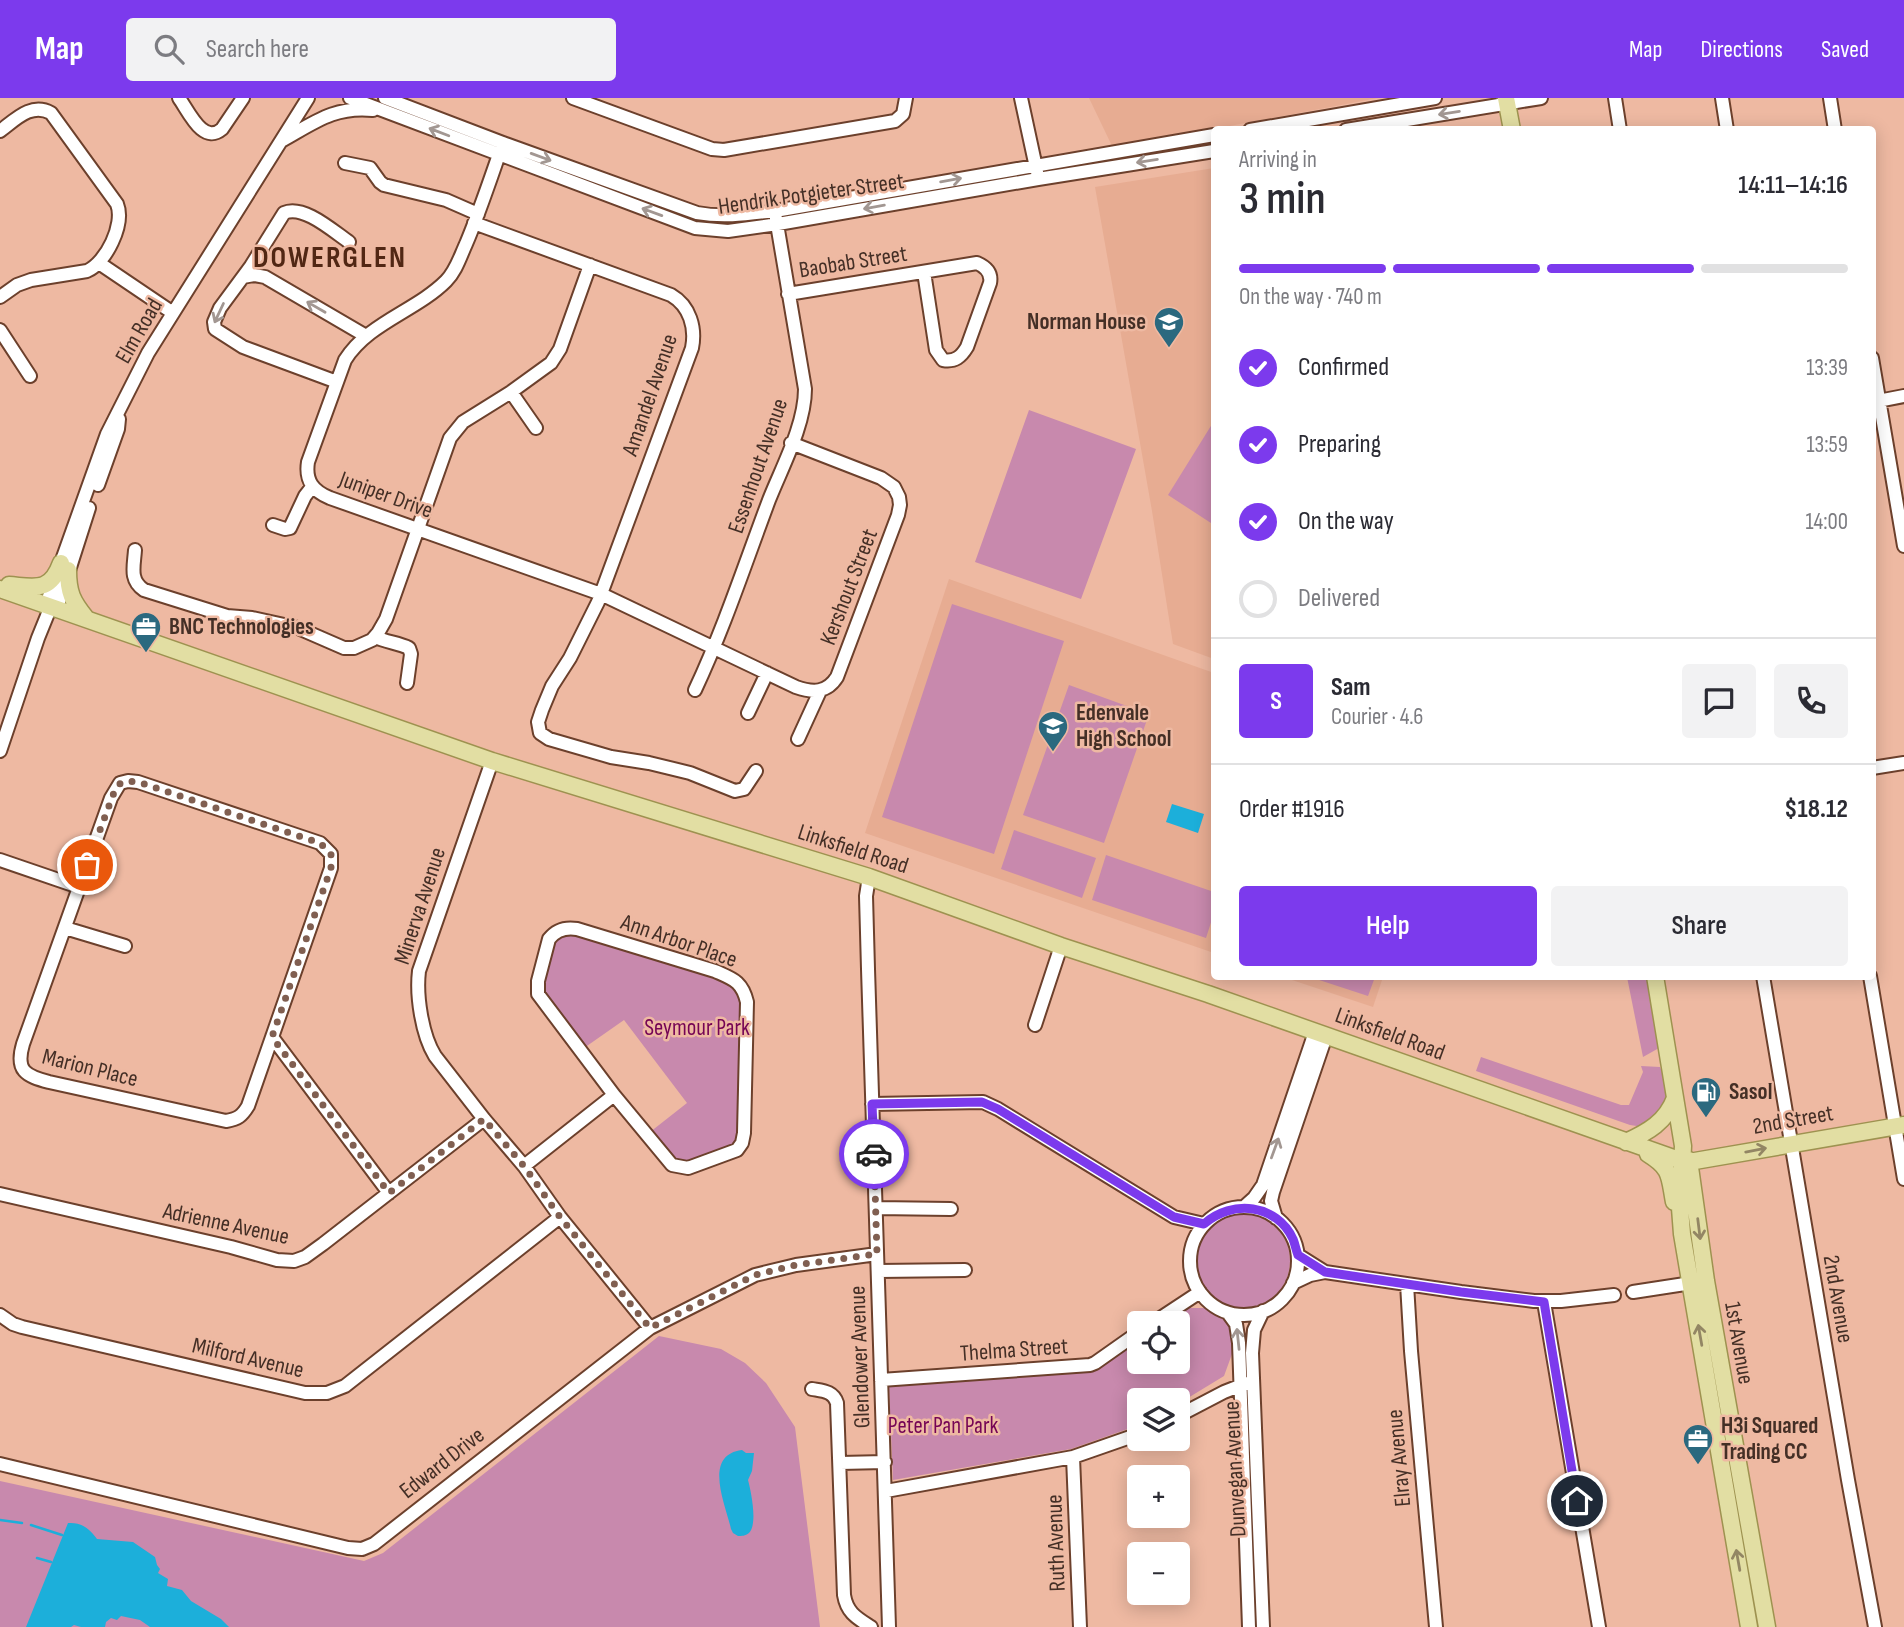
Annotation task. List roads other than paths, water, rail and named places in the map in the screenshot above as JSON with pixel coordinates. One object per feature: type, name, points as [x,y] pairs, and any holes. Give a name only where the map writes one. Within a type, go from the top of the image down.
[{"type":"main road","points":[[1507,101],[1511,126]]},
{"type":"main road","points":[[0,587],[38,588],[46,585],[64,566]]},
{"type":"main road","points":[[64,566],[68,589],[87,619]]},
{"type":"main road","name":"Linksfield Road","points":[[0,587],[492,761],[869,877],[1631,1143],[1685,1157]]},
{"type":"main road","name":"1st Avenue","points":[[1656,980],[1685,1157],[1698,1282],[1724,1433],[1763,1626]]},
{"type":"main road","points":[[1675,1097],[1661,1122],[1631,1143],[1665,1166],[1680,1221]]},
{"type":"main road","name":"2nd Street","points":[[1685,1157],[1900,1125]]},
{"type":"main road","name":"1st Avenue","points":[[1685,1157],[1680,1221],[1698,1282]]},
{"type":"main road","name":"1st Avenue","points":[[1724,1433],[1749,1627]]},
{"type":"street","points":[[179,98],[203,132],[211,135],[222,129],[243,98]]},
{"type":"street","name":"Elm Road","points":[[52,606],[64,566],[118,429],[120,408],[148,353],[308,98]]},
{"type":"street","name":"Hendrik Potgieter Street","points":[[350,98],[390,103],[695,228],[728,230],[778,224],[1037,172],[1211,150]]},
{"type":"street","points":[[573,98],[712,149],[724,150],[895,121],[903,114],[906,98]]},
{"type":"street","points":[[1021,98],[1037,172]]},
{"type":"street","points":[[1272,126],[1435,98]]},
{"type":"street","points":[[1366,126],[1507,101],[1541,98]]},
{"type":"street","points":[[1615,98],[1619,126]]},
{"type":"street","points":[[1722,98],[1726,126]]},
{"type":"street","points":[[1830,98],[1834,126]]},
{"type":"street","points":[[282,141],[336,112],[390,103]]},
{"type":"street","points":[[0,131],[29,111],[40,109],[51,113],[119,209],[118,228],[99,264],[87,271],[31,280],[17,285],[0,297]]},
{"type":"street","points":[[1356,111],[1360,126]]},
{"type":"street","name":"Hendrik Potgieter Street","points":[[501,149],[697,213],[728,216],[775,211],[1011,170],[1037,172],[1056,162],[1211,136]]},
{"type":"street","points":[[1031,146],[1056,162]]},
{"type":"street","points":[[1011,170],[1031,146]]},
{"type":"street","name":"Juniper Drive","points":[[501,149],[456,267],[444,283],[366,336],[349,353],[308,462],[307,474],[312,487],[321,494],[601,594],[715,647]]},
{"type":"street","name":"Amandel Avenue","points":[[345,163],[370,168],[380,182],[390,187],[446,200],[476,219],[676,297],[686,310],[694,332],[692,348],[594,612],[552,686],[540,715],[538,729],[543,736],[611,757],[690,773],[735,791],[744,789],[756,771]]},
{"type":"street","points":[[337,382],[243,347],[215,329],[214,322],[216,315],[288,211],[299,211],[308,215],[349,242]]},
{"type":"street","name":"Essenhout Avenue","points":[[695,690],[715,647],[803,411],[805,389],[775,211]]},
{"type":"street","points":[[257,256],[258,267],[265,277]]},
{"type":"street","name":"Baobab Street","points":[[788,293],[977,263],[984,266],[991,280],[967,347],[955,360],[943,360],[936,350],[924,272]]},
{"type":"street","points":[[99,264],[173,313]]},
{"type":"street","points":[[135,550],[134,578],[136,584],[144,590],[227,616],[298,628],[344,648],[354,648],[375,637],[386,619],[454,431],[463,422],[511,392],[555,359],[590,265]]},
{"type":"street","points":[[243,276],[265,277],[366,336]]},
{"type":"street","points":[[0,330],[30,376]]},
{"type":"street","points":[[511,392],[536,428]]},
{"type":"street","points":[[1904,396],[1876,401],[1904,546]]},
{"type":"street","name":"Kershout Street","points":[[791,443],[881,478],[894,487],[899,496],[900,505],[889,542],[837,677],[829,687],[820,691]]},
{"type":"street","points":[[273,526],[290,528],[312,487]]},
{"type":"street","points":[[0,751],[29,662],[52,606]]},
{"type":"street","points":[[375,637],[410,648],[407,683]]},
{"type":"street","points":[[715,647],[803,690],[820,691],[798,739]]},
{"type":"street","points":[[748,713],[767,673]]},
{"type":"street","name":"Minerva Avenue","points":[[492,761],[419,971],[417,987],[425,1030],[431,1049],[524,1166],[560,1217],[650,1328]]},
{"type":"street","points":[[1876,767],[1904,763]]},
{"type":"street","name":"Marion Place","points":[[128,780],[320,843],[328,849],[332,859],[248,1105],[243,1115],[236,1119],[226,1121],[33,1078],[25,1072],[19,1056],[65,928],[111,798],[120,783],[128,780]]},
{"type":"street","points":[[0,860],[79,887]]},
{"type":"street","name":"Glendower Avenue","points":[[869,877],[866,896],[889,1627]]},
{"type":"street","points":[[65,928],[125,946]]},
{"type":"street","name":"Ann Arbor Place","points":[[563,929],[577,929],[715,971],[733,978],[744,992],[747,1010],[744,1133],[737,1150],[688,1168],[672,1165],[614,1095],[538,994],[538,981],[549,939],[563,929]]},
{"type":"street","points":[[1035,1025],[1061,946]]},
{"type":"street","name":"2nd Avenue","points":[[1764,980],[1875,1627]]},
{"type":"street","points":[[1871,980],[1900,1125],[1904,1179]]},
{"type":"street","points":[[1276,1218],[1271,1201],[1273,1192],[1290,1125],[1321,1034]]},
{"type":"street","points":[[272,1037],[389,1193]]},
{"type":"street","points":[[524,1166],[614,1095]]},
{"type":"street","points":[[872,1104],[976,1101],[988,1104],[1174,1217],[1204,1224]]},
{"type":"street","name":"Adrienne Avenue","points":[[0,1194],[278,1260],[294,1261],[305,1257],[484,1119]]},
{"type":"street","points":[[1244,1207],[1261,1189],[1290,1125]]},
{"type":"street","points":[[1244,1207],[1264,1211],[1276,1218],[1285,1226],[1298,1255],[1297,1272],[1284,1297],[1263,1311],[1244,1315],[1228,1313],[1213,1305],[1200,1292],[1193,1279],[1190,1264],[1192,1245],[1204,1224],[1222,1212],[1244,1207]]},
{"type":"street","points":[[876,1208],[951,1209]]},
{"type":"street","name":"Milford Avenue","points":[[0,1315],[22,1327],[306,1394],[327,1393],[345,1386],[560,1217]]},
{"type":"street","points":[[1174,1217],[1192,1245]]},
{"type":"street","name":"Edward Drive","points":[[0,1464],[348,1548],[362,1549],[374,1544],[650,1328],[755,1275],[796,1265],[877,1254]]},
{"type":"street","points":[[1298,1255],[1325,1272]]},
{"type":"street","points":[[878,1271],[965,1270]]},
{"type":"street","points":[[1293,1283],[1325,1272],[1516,1300],[1544,1302],[1614,1295]]},
{"type":"street","points":[[1633,1292],[1698,1282]]},
{"type":"street","name":"Elray Avenue","points":[[1407,1284],[1436,1627]]},
{"type":"street","points":[[1171,1311],[1200,1292]]},
{"type":"street","points":[[1544,1302],[1599,1627]]},
{"type":"street","name":"Dunvegan Avenue","points":[[1247,1383],[1252,1337],[1263,1311]]},
{"type":"street","name":"Dunvegan Avenue","points":[[1228,1313],[1238,1329],[1247,1383],[1251,1512],[1247,1577],[1249,1627]]},
{"type":"street","name":"Thelma Street","points":[[881,1380],[1090,1365],[1127,1341]]},
{"type":"street","points":[[1190,1410],[1247,1383]]},
{"type":"street","points":[[812,1389],[828,1392],[836,1399],[845,1604],[855,1617],[871,1627]]},
{"type":"street","points":[[886,1491],[1073,1457],[1127,1438]]},
{"type":"street","name":"Ruth Avenue","points":[[1073,1457],[1080,1627]]},
{"type":"street","points":[[840,1463],[884,1462]]},
{"type":"street","name":"Dunvegan Avenue","points":[[1251,1512],[1261,1577],[1263,1627]]},
{"type":"street","points":[[1247,1577],[1261,1577]]},
{"type":"water","points":[[1172,804],[1204,814],[1198,833],[1166,822]]},
{"type":"water","points":[[742,1450],[754,1453],[748,1480],[753,1522],[749,1533],[738,1536],[731,1529],[722,1495],[720,1471],[723,1461],[730,1454]]},
{"type":"water","points":[[68,1523],[84,1526],[97,1539],[133,1542],[155,1557],[160,1569],[158,1573],[168,1579],[167,1586],[182,1590],[191,1601],[229,1627],[150,1627],[140,1620],[121,1616],[117,1620],[111,1618],[105,1627],[26,1627]]},
{"type":"waterway","points":[[0,1520],[22,1523]]},
{"type":"waterway","points":[[31,1525],[62,1535]]},
{"type":"waterway","points":[[37,1558],[51,1562]]},
{"type":"place","name":"Norman House","points":[[1169,349]]},
{"type":"place","name":"BNC Technologies","points":[[146,654]]},
{"type":"place","name":"Edenvale High School","points":[[1053,753]]},
{"type":"place","name":"Sasol","points":[[1706,1119]]},
{"type":"place","name":"H3i Squared Trading CC","points":[[1698,1466]]},
{"type":"district","name":"DOWERGLEN","points":[[330,258]]},
{"type":"park label","name":"Seymour Park","points":[[697,1028]]},
{"type":"park label","name":"Peter Pan Park","points":[[943,1426]]}]
